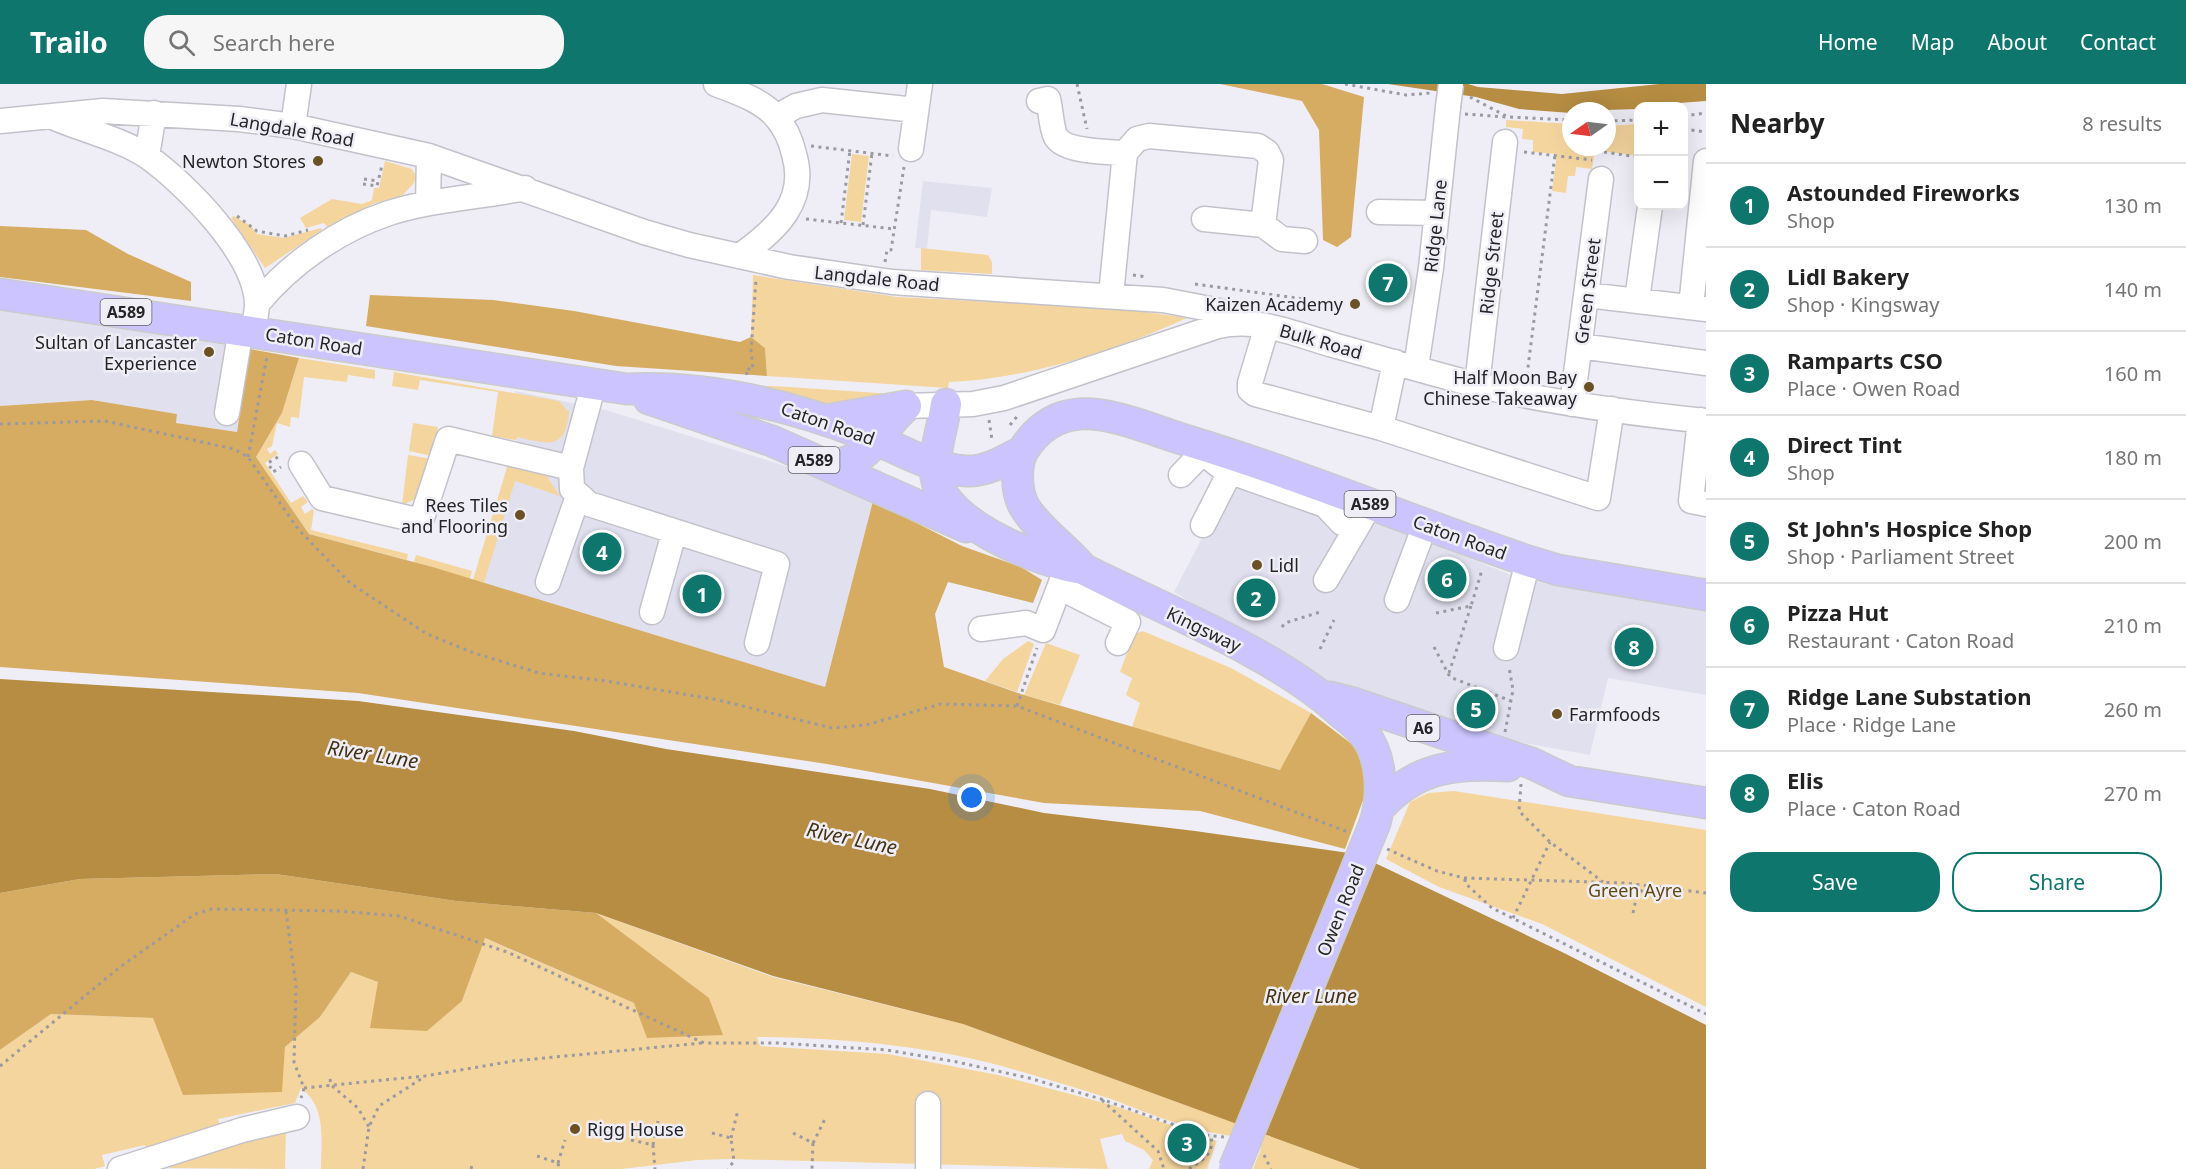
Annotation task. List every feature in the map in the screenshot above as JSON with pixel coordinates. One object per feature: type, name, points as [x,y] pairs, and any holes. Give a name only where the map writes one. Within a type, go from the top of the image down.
[{"type":"main road","name":"Caton Road","points":[[0,294],[255,328],[627,389],[663,387],[727,395],[780,405],[826,420],[954,470],[987,469],[1007,444],[1031,438],[1051,421],[1066,415],[1082,414],[1113,419],[1205,450],[1271,466],[1363,517],[1425,525],[1558,570],[1706,595]]},
{"type":"main road","name":"Caton Road","points":[[627,389],[653,401],[772,441],[951,522],[998,537]]},
{"type":"main road","points":[[946,404],[936,464],[938,484],[951,504],[970,522],[998,537]]},
{"type":"main road","points":[[826,420],[906,406]]},
{"type":"main road","points":[[824,464],[852,462],[861,457],[892,418],[906,406]]},
{"type":"main road","name":"A589","points":[[1007,444],[1024,506],[1070,574]]},
{"type":"main road","name":"A589","points":[[998,537],[1070,574]]},
{"type":"main road","name":"Kingsway","points":[[1070,574],[1129,621],[1259,656],[1321,695]]},
{"type":"main road","name":"A6","points":[[1321,695],[1353,703],[1519,759],[1569,781],[1706,803]]},
{"type":"main road","name":"Owen Road","points":[[1234,1169],[1374,829],[1379,774],[1374,753],[1366,736],[1321,695]]},
{"type":"main road","name":"A589","points":[[1374,829],[1397,789],[1434,770],[1462,765],[1513,766],[1519,759]]},
{"type":"street","points":[[292,126],[299,84]]},
{"type":"street","points":[[716,84],[759,103],[776,117],[791,142],[797,162],[798,181],[794,200],[786,216],[767,236],[741,255]]},
{"type":"street","points":[[904,154],[916,110],[920,84]]},
{"type":"street","points":[[1039,101],[1048,99],[1056,137],[1065,145],[1092,151],[1125,153]]},
{"type":"street","points":[[776,117],[796,106],[822,100],[916,110]]},
{"type":"street","name":"Ridge Lane","points":[[1381,428],[1405,365],[1437,213],[1453,102]]},
{"type":"street","name":"Langdale Road","points":[[0,121],[53,118],[103,111],[239,119],[292,126],[429,156],[525,188],[644,232],[689,245],[789,267],[863,279],[1163,300],[1228,314],[1234,323]]},
{"type":"street","points":[[147,156],[154,113]]},
{"type":"street","points":[[53,118],[147,156],[192,196],[233,245],[250,273],[255,328],[227,413]]},
{"type":"street","points":[[1111,295],[1125,153],[1137,139],[1149,136],[1258,146],[1267,152],[1271,160],[1263,225]]},
{"type":"street","name":"Ridge Street","points":[[1477,385],[1504,146]]},
{"type":"street","points":[[428,203],[429,156]]},
{"type":"street","points":[[1587,295],[1699,308],[1706,161]]},
{"type":"street","name":"Green Street","points":[[1572,404],[1602,170]]},
{"type":"street","name":"Langdale Road","points":[[255,328],[286,272],[324,233],[428,203],[525,188]]},
{"type":"street","points":[[1637,300],[1649,210]]},
{"type":"street","points":[[1379,212],[1437,213]]},
{"type":"street","points":[[1204,219],[1263,225],[1282,239],[1305,242]]},
{"type":"street","name":"Bulk Road","points":[[906,406],[973,404],[1030,391],[1234,323],[1267,326],[1477,385],[1525,395],[1572,404],[1703,420]]},
{"type":"street","points":[[1267,326],[1250,383],[1250,390],[1255,394],[1381,428],[1598,498],[1612,409]]},
{"type":"street","points":[[1580,346],[1706,363]]},
{"type":"street","points":[[594,383],[572,468],[572,489],[589,504],[777,564],[757,643]]},
{"type":"street","points":[[1703,420],[1691,501],[1706,504]]},
{"type":"street","points":[[292,466],[321,498],[421,521],[448,439],[572,468]]},
{"type":"street","points":[[1181,475],[1205,450],[1230,472],[1325,505],[1341,523],[1363,517]]},
{"type":"street","points":[[1203,525],[1230,472]]},
{"type":"street","points":[[548,582],[578,496]]},
{"type":"street","points":[[1326,580],[1363,517]]},
{"type":"street","points":[[1397,600],[1425,525]]},
{"type":"street","points":[[652,612],[674,533]]},
{"type":"street","points":[[1506,648],[1528,561]]},
{"type":"street","points":[[981,629],[1026,623],[1043,630],[1070,574]]},
{"type":"street","points":[[928,1104],[928,1169]]},
{"type":"street","points":[[120,1169],[242,1130],[297,1117]]},
{"type":"path","points":[[1077,84],[1092,151]]},
{"type":"path","points":[[1453,102],[1508,117]]},
{"type":"path","points":[[1688,115],[1706,113]]},
{"type":"path","points":[[1616,121],[1634,120]]},
{"type":"path","points":[[1688,130],[1706,132]]},
{"type":"path","points":[[806,145],[872,153],[904,154],[891,250],[887,250],[885,270]]},
{"type":"path","points":[[1504,146],[1556,155],[1602,170]]},
{"type":"path","points":[[841,223],[850,150]]},
{"type":"path","points":[[863,225],[872,153]]},
{"type":"path","points":[[1616,154],[1634,156]]},
{"type":"path","points":[[1525,395],[1556,155]]},
{"type":"path","points":[[364,181],[377,186],[384,157]]},
{"type":"path","points":[[234,214],[252,225],[257,231],[285,236],[324,233]]},
{"type":"path","points":[[804,218],[894,229]]},
{"type":"path","points":[[1131,268],[1130,274],[1149,278]]},
{"type":"path","points":[[746,369],[753,369],[751,351],[756,275]]},
{"type":"path","points":[[1189,283],[1304,299],[1301,317]]},
{"type":"path","points":[[1244,297],[1245,290]]},
{"type":"path","points":[[248,457],[255,328]]},
{"type":"path","points":[[1007,444],[1030,391]]},
{"type":"path","points":[[988,413],[1007,444]]},
{"type":"path","points":[[0,424],[105,421],[234,449],[248,457],[298,529],[349,581],[427,634],[474,653],[539,673],[606,681],[718,700],[823,727],[844,728],[866,725],[941,704],[1017,706],[1374,829],[1437,871],[1464,878],[1605,883],[1706,893]]},
{"type":"path","points":[[278,457],[268,463],[273,472],[280,466],[292,466]]},
{"type":"path","points":[[1449,674],[1489,548]]},
{"type":"path","points":[[1436,613],[1471,606]]},
{"type":"path","points":[[1282,627],[1285,623],[1320,612]]},
{"type":"path","points":[[1320,649],[1334,620]]},
{"type":"path","points":[[1017,706],[1038,646]]},
{"type":"path","points":[[1434,647],[1449,674],[1511,701]]},
{"type":"path","points":[[1506,648],[1513,690],[1511,701],[1523,775],[1518,798],[1519,811],[1550,842],[1605,883]]},
{"type":"path","points":[[1513,918],[1550,842]]},
{"type":"path","points":[[1464,878],[1465,883],[1492,908],[1706,1014]]},
{"type":"path","points":[[1633,913],[1636,899],[1645,887]]},
{"type":"path","points":[[0,1066],[120,968],[195,914],[212,909],[338,911],[399,916],[507,952],[704,1043]]},
{"type":"path","points":[[286,910],[296,986],[296,1058],[304,1088],[425,1076],[513,1061],[704,1043],[777,1043],[887,1050],[1029,1078],[1101,1099],[1211,1136],[1210,1154],[1189,1169]]},
{"type":"path","points":[[371,1076],[372,1081]]},
{"type":"path","points":[[363,1169],[369,1127],[379,1106],[425,1076]]},
{"type":"path","points":[[330,1079],[331,1085],[358,1108],[369,1127]]},
{"type":"path","points":[[1101,1099],[1158,1152],[1164,1169]]},
{"type":"path","points":[[728,1169],[734,1161],[731,1138],[738,1110]]},
{"type":"path","points":[[812,1169],[813,1143],[826,1117]]},
{"type":"path","points":[[655,1169],[653,1145],[658,1121]]},
{"type":"path","points":[[712,1133],[731,1138]]},
{"type":"path","points":[[794,1133],[813,1143]]},
{"type":"path","points":[[559,1169],[558,1163],[565,1140]]},
{"type":"path","points":[[631,1140],[653,1145]]},
{"type":"path","points":[[1264,1154],[1271,1169]]},
{"type":"path","points":[[537,1156],[558,1163]]},
{"type":"path","points":[[471,1169],[472,1162]]},
{"type":"shaded area","points":[[1220,84],[1322,84],[1364,97],[1351,237],[1337,247],[1323,240],[1319,130],[1302,101]]},
{"type":"shaded area","points":[[923,181],[992,188],[987,217],[931,210],[927,249],[915,248]]},
{"type":"shaded area","points":[[0,226],[86,230],[128,254],[191,282],[191,301],[0,277]]},
{"type":"shaded area","points":[[370,295],[493,300],[574,311],[740,342],[751,337],[765,348],[767,376],[616,366],[366,326]]},
{"type":"shaded area","points":[[0,309],[250,349],[237,432],[176,423],[177,414],[92,400],[0,406]]},
{"type":"shaded area","points":[[250,349],[299,358],[282,413],[256,457],[309,534],[436,568],[825,687],[873,501],[962,546],[1021,567],[1042,580],[1033,603],[948,582],[935,614],[944,667],[1024,695],[1280,770],[1311,713],[1357,748],[1369,784],[1345,849],[1200,811],[1044,803],[827,764],[358,693],[0,667],[0,406],[92,400],[177,414],[176,423],[237,432]]},
{"type":"shaded area","points":[[515,391],[606,410],[808,473],[873,501],[825,687],[473,580],[518,437]]},
{"type":"shaded area","points":[[1240,465],[1516,577],[1546,584],[1706,607],[1706,695],[1608,678],[1590,755],[1513,741],[1505,742],[1329,685],[1174,592]]},
{"type":"shaded area","points":[[276,874],[456,901],[596,913],[709,998],[723,1035],[647,1038],[634,1003],[485,938],[462,1001],[427,1031],[370,1028],[378,982],[351,972],[320,1017],[285,1047],[282,1092],[183,1095],[153,1018],[51,1014],[0,1050],[0,893],[80,879]]},
{"type":"green space","points":[[1506,120],[1562,123],[1562,156],[1594,156],[1592,169],[1576,167],[1575,176],[1568,176],[1566,193],[1552,191],[1557,154],[1533,152],[1533,140],[1522,139],[1523,129],[1506,127]]},
{"type":"green space","points":[[1634,124],[1634,155],[1616,153],[1616,125]]},
{"type":"green space","points":[[852,154],[869,156],[861,222],[844,220]]},
{"type":"green space","points":[[385,161],[412,169],[416,176],[414,183],[403,195],[373,204],[327,227],[324,223],[306,228],[300,218],[332,199],[362,204],[372,200],[374,188],[379,188]]},
{"type":"green space","points":[[234,216],[251,226],[257,234],[284,238],[321,228],[322,230],[265,268],[231,218]]},
{"type":"green space","points":[[921,248],[988,255],[992,262],[992,274],[921,270]]},
{"type":"green space","points":[[753,275],[897,297],[1125,309],[1187,318],[1101,352],[1040,369],[979,380],[949,382],[948,388],[767,376],[765,348],[751,337]]},
{"type":"green space","points":[[299,358],[375,370],[375,379],[348,375],[347,382],[304,377],[299,418],[291,417],[290,427],[277,423],[272,446],[267,449],[270,454],[275,450],[278,454],[265,463],[291,503],[303,496],[308,502],[301,507],[305,514],[312,509],[314,511],[311,530],[408,554],[407,560],[309,534],[256,457],[282,413]]},
{"type":"green space","points":[[394,372],[559,401],[569,412],[567,425],[564,433],[553,442],[492,436],[498,392],[420,380],[418,390],[392,386]]},
{"type":"green space","points":[[753,386],[774,386],[908,395],[832,407]]},
{"type":"green space","points":[[413,423],[438,427],[432,456],[409,451]]},
{"type":"green space","points":[[408,455],[432,459],[418,498],[402,505]]},
{"type":"green space","points":[[508,464],[546,475],[560,496],[515,481],[484,583],[473,580]]},
{"type":"green space","points":[[416,555],[472,571],[470,579],[414,562]]},
{"type":"green space","points":[[1143,631],[1231,668],[1311,713],[1281,770],[1132,727],[1140,703],[1126,695],[1132,678],[1120,672],[1134,634]]},
{"type":"green space","points":[[1028,641],[1034,644],[1017,692],[985,681],[1003,659]]},
{"type":"green space","points":[[1046,643],[1080,655],[1060,705],[1024,695]]},
{"type":"green space","name":"Green Ayre","points":[[1454,791],[1706,830],[1706,1007],[1542,924],[1439,887],[1386,859],[1410,802],[1428,793]]},
{"type":"green space","points":[[596,913],[773,977],[963,1024],[1238,1124],[1233,1136],[1217,1134],[1171,1121],[1077,1088],[955,1055],[890,1045],[823,1039],[757,1037],[760,1046],[888,1054],[998,1075],[1112,1105],[1217,1141],[1207,1169],[1149,1169],[1153,1160],[1144,1150],[1125,1141],[1122,1134],[1100,1139],[1108,1169],[731,1159],[698,1160],[621,1169],[321,1169],[322,1136],[319,1115],[309,1096],[301,1088],[295,1103],[218,1119],[222,1132],[148,1155],[145,1145],[102,1155],[105,1166],[94,1169],[0,1169],[0,1050],[51,1014],[153,1018],[281,1092],[285,1047],[320,1017],[351,972],[379,982],[462,1001],[484,938],[634,1003],[723,1035]]},
{"type":"green space","points":[[286,1128],[285,1169],[170,1168],[167,1158]]},
{"type":"green space","points":[[1261,1132],[1360,1169],[1253,1169],[1261,1149],[1254,1145]]},
{"type":"water","points":[[1388,84],[1468,84],[1478,87],[1562,94],[1659,84],[1706,84],[1706,101],[1634,102],[1634,109],[1616,110],[1616,102],[1562,102],[1562,112],[1519,109],[1476,97]]},
{"type":"water","name":"River Lune","points":[[0,679],[358,701],[574,731],[666,749],[930,789],[1044,813],[1195,831],[1356,854],[1562,952],[1706,1025],[1706,1169],[1360,1169],[963,1024],[773,976],[596,913],[456,901],[276,874],[80,879],[0,893]]},
{"type":"place","name":"Newton Stores","points":[[318,161]]},
{"type":"place","name":"Ridge Lane Substation","points":[[1388,283]]},
{"type":"place","name":"Kaizen Academy","points":[[1355,304]]},
{"type":"place","name":"Sultan of Lancaster Experience","points":[[209,352]]},
{"type":"place","name":"Half Moon Bay Chinese Takeaway","points":[[1589,387]]},
{"type":"place","name":"Rees Tiles and Flooring","points":[[520,515]]},
{"type":"place","name":"Direct Tint","points":[[602,552]]},
{"type":"place","name":"Lidl","points":[[1257,565]]},
{"type":"place","name":"Pizza Hut","points":[[1447,579]]},
{"type":"place","name":"Astounded Fireworks","points":[[702,594]]},
{"type":"place","name":"Lidl Bakery","points":[[1256,598]]},
{"type":"place","name":"Elis","points":[[1634,647]]},
{"type":"place","name":"St John's Hospice Shop","points":[[1476,709]]},
{"type":"place","name":"Farmfoods","points":[[1557,714]]},
{"type":"place","name":"Rigg House","points":[[575,1129]]},
{"type":"place","name":"Ramparts CSO","points":[[1187,1143]]}]
